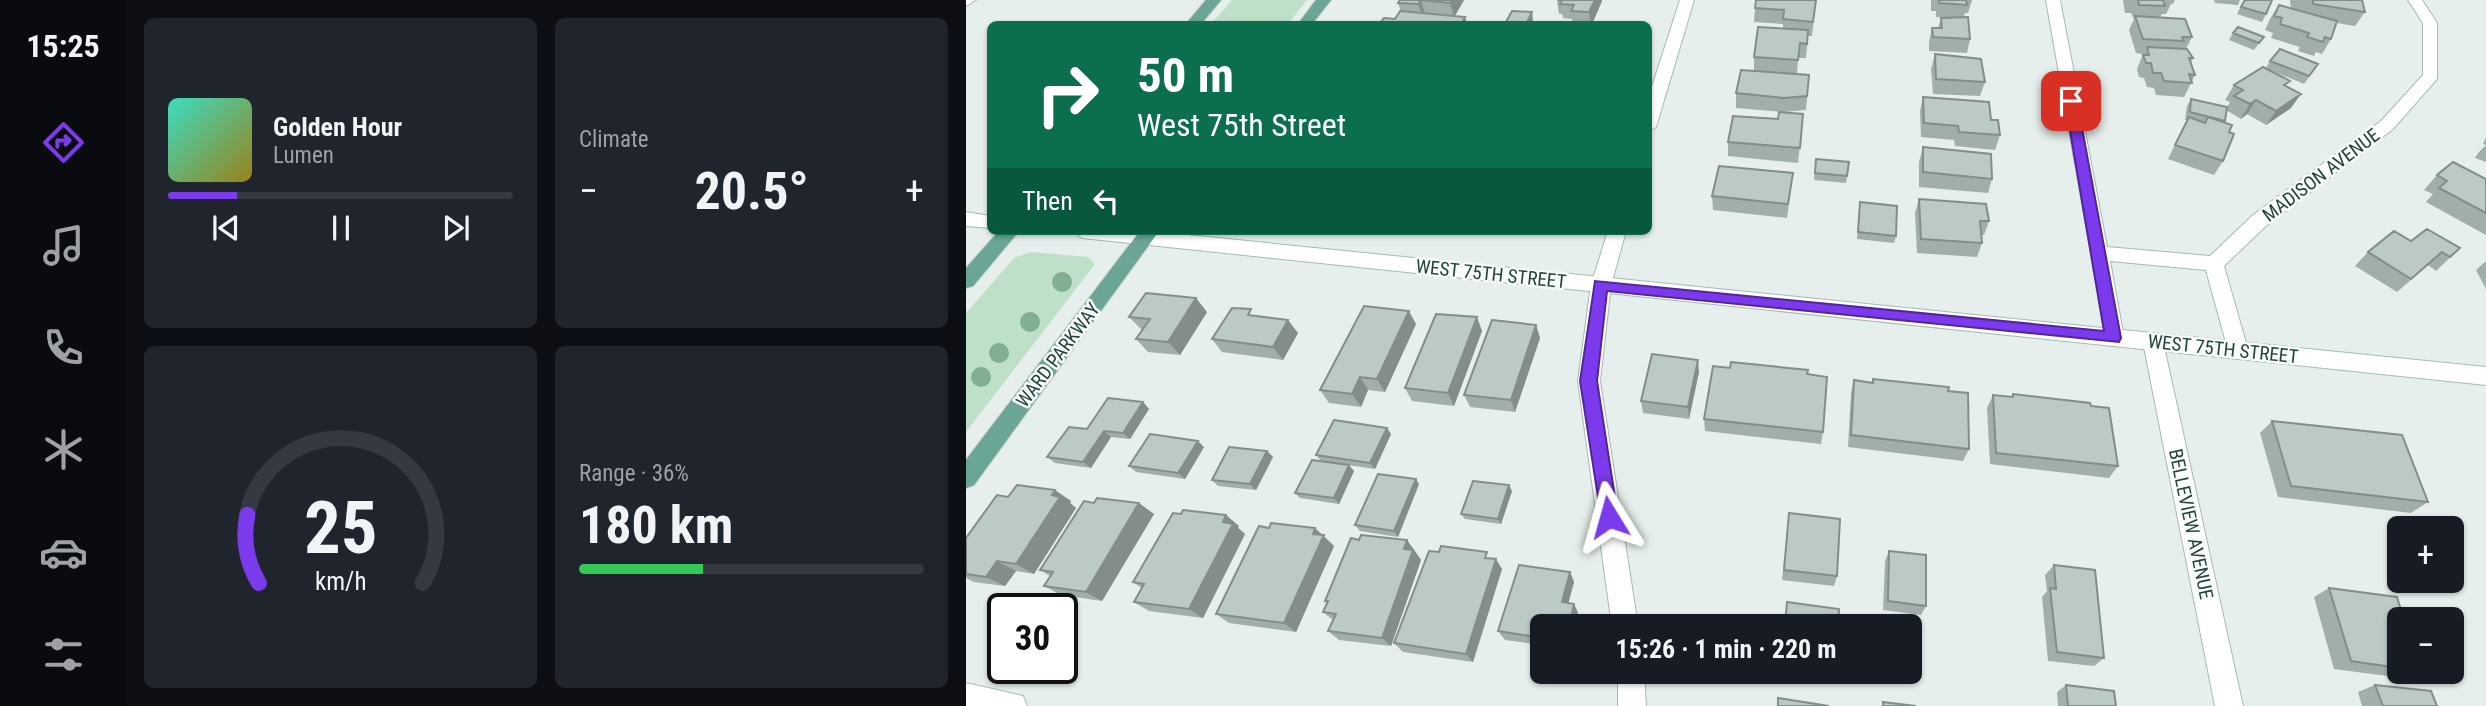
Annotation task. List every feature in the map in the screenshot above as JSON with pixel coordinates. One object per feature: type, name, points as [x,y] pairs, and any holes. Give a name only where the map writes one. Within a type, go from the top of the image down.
[{"type":"main road","points":[[1196,21],[1214,0]]},
{"type":"main road","points":[[1307,21],[1324,0]]},
{"type":"main road","points":[[966,281],[1006,235]]},
{"type":"main road","name":"WARD PARKWAY","points":[[966,478],[1146,235]]},
{"type":"street","points":[[1652,114],[1687,0]]},
{"type":"street","points":[[2053,0],[2113,338]]},
{"type":"street","name":"MADISON AVENUE","points":[[2214,264],[2260,220],[2386,125],[2431,76],[2430,23],[2414,0]]},
{"type":"street","points":[[966,219],[987,222]]},
{"type":"street","name":"WEST 75TH STREET","points":[[1156,235],[1601,285],[2486,376]]},
{"type":"street","points":[[1616,235],[1601,285],[1588,381],[1623,614]]},
{"type":"street","points":[[2098,253],[2214,264],[2238,350]]},
{"type":"street","name":"BELLEVIEW AVENUE","points":[[2153,342],[2229,706]]},
{"type":"street","points":[[1632,684],[1632,706]]},
{"type":"street","points":[[966,697],[1013,706]]},
{"type":"green space","points":[[1232,0],[1307,0],[1290,21],[1214,21]]},
{"type":"green space","points":[[1032,252],[1088,257],[1095,264],[966,432],[966,313],[1015,257]]},
{"type":"building","points":[[1400,0],[1421,0],[1418,4],[1398,3]]},
{"type":"building","points":[[1421,0],[1452,0],[1450,3]]},
{"type":"building","points":[[1562,0],[1595,0],[1589,12],[1571,11],[1574,5],[1560,4]]},
{"type":"building","points":[[1756,0],[1816,0],[1813,22],[1783,19],[1784,10],[1755,8]]},
{"type":"building","points":[[1939,0],[1966,0],[1967,5],[1939,3]]},
{"type":"building","points":[[2138,0],[2163,0],[2165,6],[2139,5]]},
{"type":"building","points":[[2245,0],[2272,0],[2266,14],[2241,7]]},
{"type":"building","points":[[2313,0],[2362,0],[2365,12],[2313,4]]},
{"type":"building","points":[[2279,5],[2337,21],[2331,39],[2325,37],[2323,42],[2307,37],[2309,33],[2280,24],[2282,18],[2274,16]]},
{"type":"building","points":[[1400,11],[1465,17],[1463,21],[1382,21],[1384,18],[1395,19]]},
{"type":"building","points":[[1512,11],[1532,12],[1528,21],[1507,21]]},
{"type":"building","points":[[2135,16],[2185,19],[2192,37],[2182,37],[2184,41],[2143,39]]},
{"type":"building","points":[[1968,17],[1970,39],[1933,37],[1932,28],[1942,28],[1941,18]]},
{"type":"building","points":[[1758,27],[1808,30],[1807,44],[1800,43],[1798,60],[1754,57]]},
{"type":"building","points":[[2238,27],[2264,37],[2259,43],[2233,33]]},
{"type":"building","points":[[2147,47],[2187,49],[2193,58],[2189,58],[2195,75],[2189,74],[2192,83],[2164,81],[2161,73],[2153,73],[2151,63],[2146,63],[2143,55],[2149,55]]},
{"type":"building","points":[[2280,49],[2318,64],[2309,76],[2270,61]]},
{"type":"building","points":[[1935,54],[1981,59],[1985,82],[1936,79]]},
{"type":"building","points":[[2263,67],[2290,81],[2284,85],[2301,94],[2276,111],[2256,100],[2250,104],[2234,96],[2243,90],[2234,85]]},
{"type":"building","points":[[1741,70],[1809,75],[1807,96],[1784,98],[1736,93]]},
{"type":"building","points":[[1923,97],[1989,102],[1991,120],[1998,120],[2000,135],[1959,132],[1958,126],[1924,123]]},
{"type":"building","points":[[2191,99],[2227,107],[2225,121],[2190,112]]},
{"type":"building","points":[[1779,112],[1803,114],[1800,148],[1728,142],[1733,116],[1778,119]]},
{"type":"building","points":[[2189,117],[2205,123],[2208,117],[2232,125],[2229,132],[2234,134],[2223,161],[2175,145]]},
{"type":"building","points":[[1923,147],[1991,154],[1992,179],[1923,172]]},
{"type":"building","points":[[1816,159],[1849,162],[1847,176],[1815,173]]},
{"type":"building","points":[[2453,162],[2486,179],[2486,213],[2439,188],[2447,181],[2437,175]]},
{"type":"building","points":[[1719,166],[1793,173],[1788,204],[1712,196]]},
{"type":"building","points":[[1919,199],[1986,204],[1989,221],[1980,221],[1982,243],[1921,239]]},
{"type":"building","points":[[1860,202],[1897,206],[1896,236],[1858,232]]},
{"type":"building","points":[[2427,229],[2460,248],[2450,257],[2442,252],[2411,279],[2368,252],[2394,231],[2411,241]]},
{"type":"building","points":[[1146,293],[1196,298],[1168,342],[1136,339],[1150,319],[1129,317]]},
{"type":"building","points":[[1364,306],[1409,311],[1377,379],[1360,377],[1352,394],[1320,390]]},
{"type":"building","points":[[1232,308],[1251,309],[1248,315],[1288,320],[1273,347],[1212,339]]},
{"type":"building","points":[[1436,314],[1477,317],[1448,393],[1405,388]]},
{"type":"building","points":[[1492,320],[1536,325],[1511,400],[1464,395]]},
{"type":"building","points":[[1652,354],[1698,360],[1688,407],[1641,401]]},
{"type":"building","points":[[1731,362],[1808,370],[1807,374],[1827,377],[1823,432],[1704,419],[1713,366],[1730,368]]},
{"type":"building","points":[[1873,379],[1949,387],[1948,391],[1968,393],[1969,449],[1851,435],[1854,380],[1873,383]]},
{"type":"building","points":[[2013,394],[2090,403],[2091,406],[2109,408],[2118,466],[1996,453],[1993,395],[2013,397]]},
{"type":"building","points":[[1108,398],[1143,402],[1123,433],[1104,431],[1083,462],[1047,457],[1069,427],[1087,429]]},
{"type":"building","points":[[1334,420],[1387,428],[1370,463],[1316,455]]},
{"type":"building","points":[[2272,421],[2402,435],[2428,502],[2291,486]]},
{"type":"building","points":[[1150,434],[1198,441],[1178,473],[1129,466]]},
{"type":"building","points":[[1229,447],[1267,451],[1250,484],[1212,480]]},
{"type":"building","points":[[1312,460],[1349,465],[1334,498],[1295,493]]},
{"type":"building","points":[[1378,474],[1416,479],[1394,531],[1355,525]]},
{"type":"building","points":[[1473,481],[1509,485],[1498,519],[1461,514]]},
{"type":"building","points":[[1017,485],[1055,490],[1052,495],[1060,497],[1016,564],[997,561],[986,577],[966,574],[966,538],[997,495],[1008,497]]},
{"type":"building","points":[[1097,498],[1139,503],[1086,592],[1044,586],[1053,572],[1040,570],[1084,501],[1094,503]]},
{"type":"building","points":[[1183,510],[1226,515],[1223,522],[1233,524],[1189,609],[1134,602],[1144,584],[1133,582],[1173,513],[1181,514]]},
{"type":"building","points":[[1789,513],[1840,519],[1837,576],[1784,570]]},
{"type":"building","points":[[1271,523],[1315,528],[1313,534],[1324,535],[1284,623],[1216,614],[1259,526],[1269,528]]},
{"type":"building","points":[[1361,535],[1407,540],[1404,549],[1413,550],[1382,638],[1328,631],[1336,614],[1323,612],[1351,538],[1359,540]]},
{"type":"building","points":[[1441,546],[1487,552],[1485,558],[1496,559],[1466,654],[1394,643],[1429,551],[1439,552]]},
{"type":"building","points":[[1889,551],[1926,555],[1926,606],[1888,601]]},
{"type":"building","points":[[1519,565],[1570,572],[1562,602],[1574,604],[1572,614],[1530,614],[1530,636],[1498,631]]},
{"type":"building","points":[[2054,565],[2095,570],[2104,658],[2057,652],[2050,588],[2056,589]]},
{"type":"building","points":[[2329,588],[2397,597],[2400,607],[2387,607],[2387,666],[2351,661]]},
{"type":"building","points":[[1787,602],[1839,609],[1839,614],[1786,614]]},
{"type":"building","points":[[2066,685],[2114,691],[2116,706],[2068,706]]},
{"type":"building","points":[[2375,685],[2431,691],[2437,706],[2383,706]]},
{"type":"building","points":[[1778,698],[1829,706],[1778,706]]},
{"type":"building","points":[[1883,702],[1916,706],[1883,706]]},
{"type":"route","points":[[1609,517],[1588,381],[1601,285],[2113,338],[2071,101]]}]
